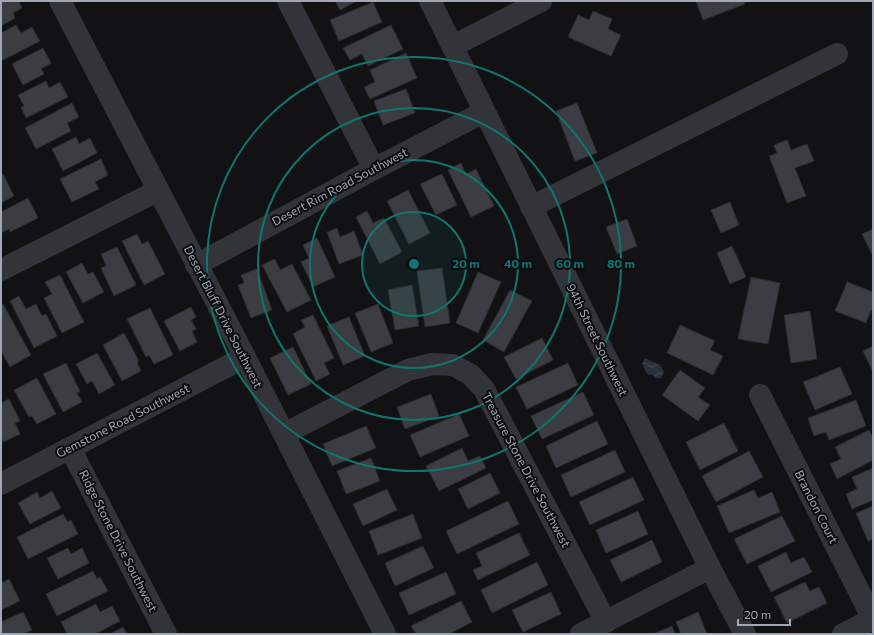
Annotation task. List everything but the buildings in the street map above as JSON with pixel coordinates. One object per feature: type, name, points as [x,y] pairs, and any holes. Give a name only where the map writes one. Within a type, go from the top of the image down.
[{"type":"street","name":"Desert Bluff Drive Southwest","points":[[60,1],[245,357],[385,634]]},
{"type":"street","points":[[288,1],[374,168]]},
{"type":"street","name":"94th Street Southwest","points":[[430,1],[710,568],[745,634]]},
{"type":"street","points":[[453,46],[541,1]]},
{"type":"street","points":[[531,207],[837,54]]},
{"type":"street","name":"Desert Rim Road Southwest","points":[[196,265],[374,168],[484,112]]},
{"type":"street","points":[[1,270],[157,190]]},
{"type":"street","name":"Gemstone Road Southwest","points":[[1,484],[245,357]]},
{"type":"street","name":"Treasure Stone Drive Southwest","points":[[284,434],[408,370],[432,364],[453,366],[471,375],[484,389],[606,622]]},
{"type":"street","name":"Brandon Court","points":[[760,395],[873,619]]},
{"type":"street","name":"Ridge Stone Drive Southwest","points":[[70,448],[166,634]]},
{"type":"street","points":[[581,634],[710,568]]},
{"type":"street","points":[[843,634],[873,619]]},
{"type":"water","points":[[645,358],[660,365],[664,372],[661,378],[655,378],[653,375],[647,374],[642,364]]}]
